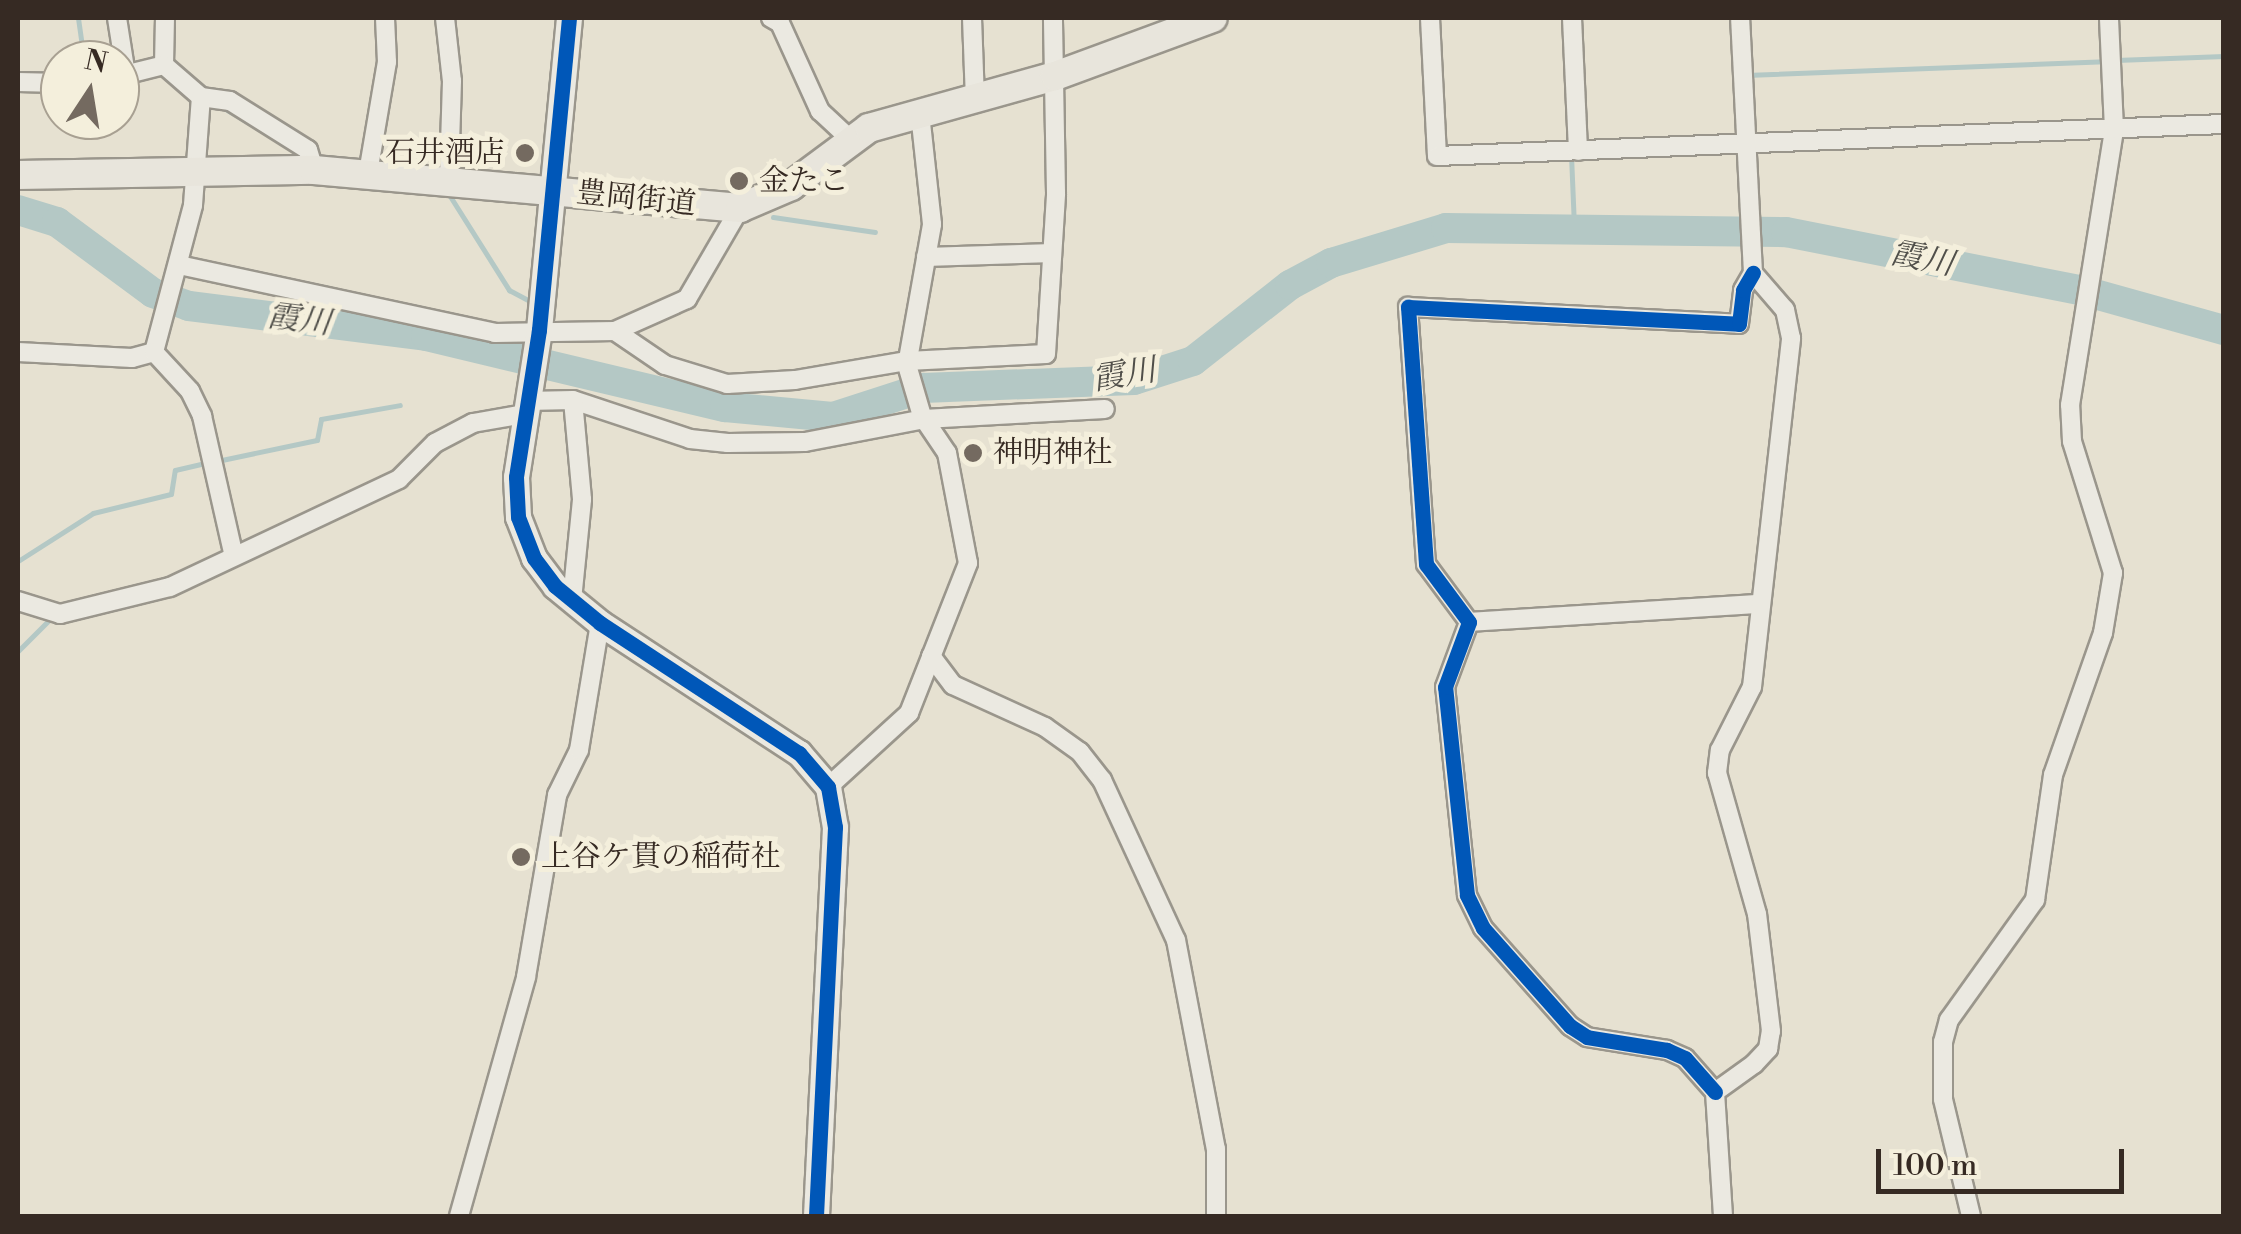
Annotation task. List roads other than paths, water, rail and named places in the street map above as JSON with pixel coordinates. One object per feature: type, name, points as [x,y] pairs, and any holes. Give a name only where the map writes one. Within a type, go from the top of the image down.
[{"type":"main road","name":"豊岡街道","points":[[18,175],[197,168],[314,170],[449,179],[740,208],[791,186],[849,138],[1055,76],[1213,18]]},
{"type":"street","points":[[164,65],[165,18]]},
{"type":"street","points":[[368,173],[387,62],[385,18]]},
{"type":"street","points":[[445,18],[452,81],[449,179]]},
{"type":"street","points":[[570,18],[538,334],[516,477],[518,517],[534,558],[572,600],[600,623],[799,754],[828,787],[835,827],[816,1216]]},
{"type":"street","points":[[771,18],[780,23],[820,111],[849,138]]},
{"type":"street","points":[[972,18],[975,101]]},
{"type":"street","points":[[614,331],[665,365],[727,384],[796,380],[907,363],[1046,354],[1052,253],[1053,18]]},
{"type":"street","points":[[1430,18],[1437,156],[2224,124]]},
{"type":"street","points":[[1572,18],[1578,151]]},
{"type":"street","points":[[1470,622],[1426,564],[1408,307],[1739,324],[1742,290],[1753,267],[1740,18]]},
{"type":"street","points":[[1970,1216],[1943,1099],[1943,1042],[1950,1020],[2035,900],[2053,775],[2103,634],[2113,573],[2072,441],[2078,326],[2114,129],[2108,18]]},
{"type":"street","points":[[140,71],[164,65]]},
{"type":"street","points":[[164,65],[202,97],[230,101],[308,150],[314,170]]},
{"type":"street","points":[[154,352],[179,265],[197,168],[202,97]]},
{"type":"street","points":[[828,787],[897,730],[968,563],[948,453],[923,418],[907,363],[932,224],[920,114]]},
{"type":"street","points":[[179,265],[495,333],[614,331],[688,300],[740,208]]},
{"type":"street","points":[[926,257],[1052,253]]},
{"type":"street","points":[[1714,1092],[1761,1056],[1770,1032],[1756,914],[1716,773],[1720,750],[1752,687],[1791,338],[1784,310],[1753,267]]},
{"type":"street","points":[[18,352],[132,358],[154,352]]},
{"type":"street","points":[[154,352],[190,390],[202,416],[234,552]]},
{"type":"street","points":[[18,601],[60,614],[170,588],[234,552],[399,480],[436,443],[528,399],[572,400],[690,439],[728,443],[805,442],[923,418],[1104,410]]},
{"type":"street","points":[[572,400],[582,499],[572,600]]},
{"type":"street","points":[[1470,622],[1759,604]]},
{"type":"street","points":[[1470,622],[1446,687],[1452,802],[1467,896],[1483,928],[1586,1038],[1667,1050],[1685,1058],[1714,1092],[1723,1216]]},
{"type":"street","points":[[459,1216],[526,977],[557,795],[579,750],[600,623]]},
{"type":"street","points":[[931,656],[953,685],[1045,728],[1080,752],[1102,780],[1176,940],[1216,1149],[1216,1216]]},
{"type":"waterway","points":[[78,18],[81,40]]},
{"type":"waterway","points":[[2116,60],[2224,56]]},
{"type":"waterway","points":[[1746,75],[2105,61]]},
{"type":"waterway","points":[[224,108],[304,156]]},
{"type":"waterway","points":[[1571,155],[1574,227]]},
{"type":"waterway","points":[[448,193],[509,290],[530,301]]},
{"type":"waterway","name":"霞川","points":[[18,210],[57,222],[153,293],[189,306],[426,336],[725,407],[833,417],[923,388],[1134,380],[1193,361],[1290,285],[1331,263],[1446,228],[1786,232],[2084,291],[2224,330]]},
{"type":"waterway","points":[[773,217],[875,232]]},
{"type":"waterway","points":[[217,461],[317,440],[321,419],[400,405]]},
{"type":"waterway","points":[[18,561],[93,513],[171,494],[175,470],[206,463]]},
{"type":"waterway","points":[[213,557],[302,516]]},
{"type":"waterway","points":[[72,603],[110,593]]},
{"type":"waterway","points":[[18,651],[51,618]]},
{"type":"place","name":"石井酒店","points":[[525,153]]},
{"type":"place","name":"金たこ","points":[[739,181]]},
{"type":"place","name":"神明神社","points":[[973,453]]},
{"type":"place","name":"上谷ケ貫の稲荷社","points":[[521,857]]}]
